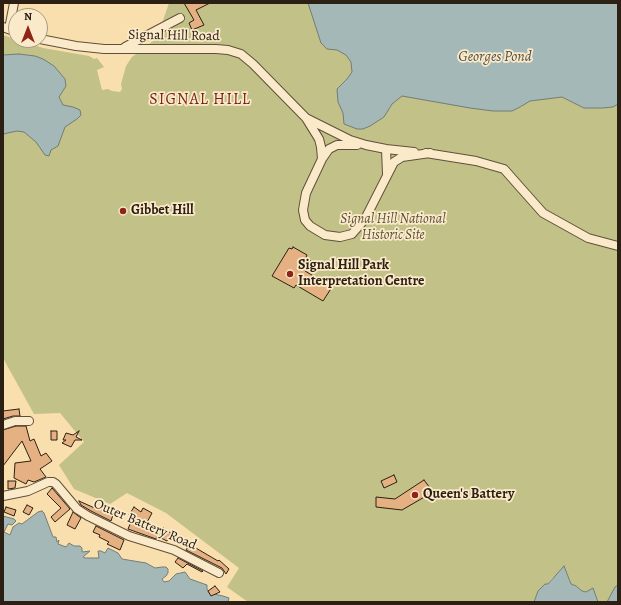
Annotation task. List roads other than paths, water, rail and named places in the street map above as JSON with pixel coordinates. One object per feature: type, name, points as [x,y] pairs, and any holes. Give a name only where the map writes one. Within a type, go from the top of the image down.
[{"type":"street","points":[[123,49],[180,18]]},
{"type":"street","name":"Signal Hill Road","points":[[48,40],[93,48],[216,49],[236,52],[253,64],[306,118],[320,142],[322,159],[306,193],[303,210],[305,220],[310,226],[325,235],[346,237],[356,231],[373,205],[393,163],[400,158],[430,153]]},
{"type":"street","name":"Signal Hill Road","points":[[306,118],[350,140],[366,145],[386,149],[430,153],[476,161],[504,169],[543,213],[588,238],[618,246]]},
{"type":"street","points":[[322,159],[329,149],[337,145],[366,145]]},
{"type":"street","points":[[386,149],[387,175]]},
{"type":"street","points":[[3,425],[15,421],[29,421]]},
{"type":"street","name":"Outer Battery Road","points":[[3,496],[28,492],[48,482],[53,482],[77,509],[88,516],[129,536],[174,550],[219,573]]},
{"type":"water","name":"Georges Pond","points":[[308,3],[618,3],[618,104],[613,107],[584,108],[562,97],[530,101],[512,111],[493,111],[402,96],[392,104],[384,117],[370,126],[363,129],[357,129],[344,124],[343,113],[338,102],[337,89],[352,72],[351,62],[346,55],[337,50],[327,49],[321,43]]},
{"type":"water","points":[[19,54],[35,56],[54,66],[65,79],[66,86],[59,97],[63,105],[80,110],[81,115],[65,127],[58,146],[51,150],[49,156],[45,155],[36,142],[24,132],[17,131],[3,134],[3,55]]},
{"type":"water","points":[[42,511],[53,537],[56,537],[57,542],[59,540],[58,544],[66,547],[69,543],[74,546],[80,546],[82,548],[82,552],[90,551],[83,557],[85,558],[99,558],[98,551],[105,553],[108,548],[118,553],[122,559],[146,563],[155,568],[166,567],[168,569],[168,573],[162,579],[164,582],[169,581],[176,574],[185,572],[190,579],[207,585],[209,593],[229,598],[228,602],[3,602],[3,516],[16,521],[12,525],[8,524],[4,532],[10,535],[13,527],[19,523],[22,524],[38,512]]},
{"type":"water","points":[[564,566],[571,584],[586,592],[593,588],[598,602],[534,602],[538,591],[545,584],[548,584]]},
{"type":"water","points":[[618,585],[618,602],[607,602],[615,587]]},
{"type":"place","name":"Gibbet Hill","points":[[123,211]]},
{"type":"place","name":"Signal Hill Park Interpretation Centre","points":[[290,274]]},
{"type":"place","name":"Queen's Battery","points":[[415,495]]},
{"type":"district","name":"SIGNAL HILL","points":[[200,100]]},
{"type":"park label","name":"Signal Hill National Historic Site","points":[[393,228]]}]
